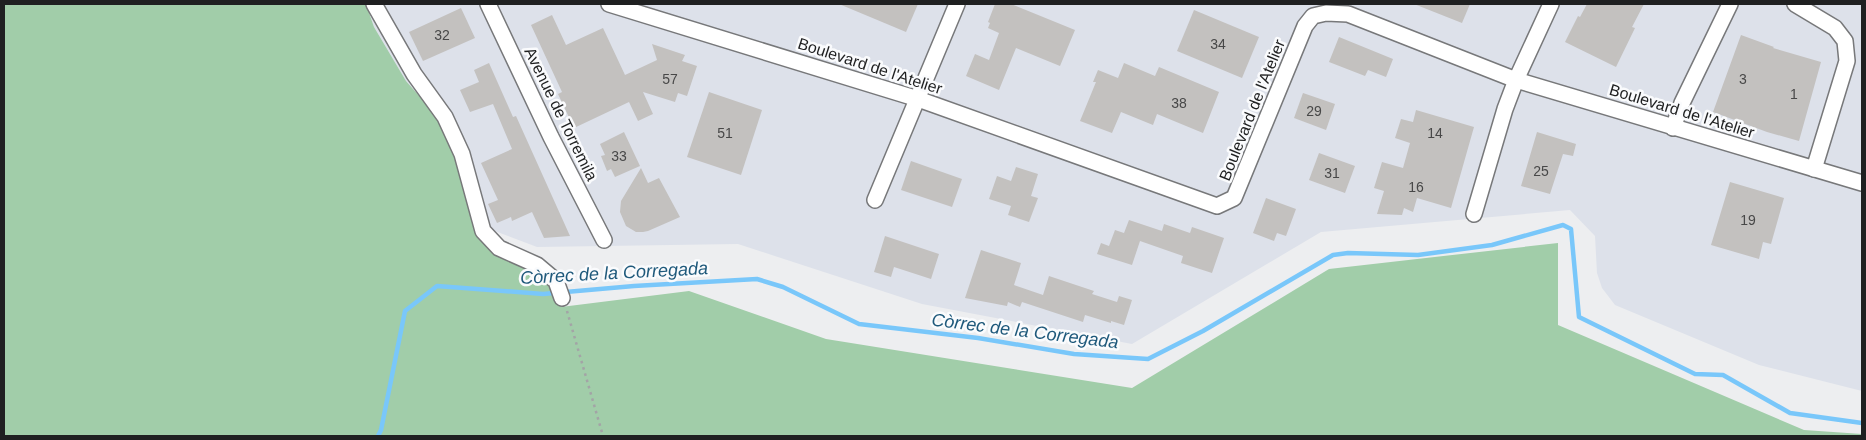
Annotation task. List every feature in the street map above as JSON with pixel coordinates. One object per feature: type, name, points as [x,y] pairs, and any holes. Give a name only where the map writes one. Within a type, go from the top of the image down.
[{"type":"street","points":[[374,4],[414,74],[445,117],[459,146],[483,231],[499,248],[537,265],[556,281],[561,292]]},
{"type":"street","name":"Avenue de Torremila","points":[[488,4],[551,137],[604,240]]},
{"type":"street","name":"Boulevard de l'Atelier","points":[[609,4],[918,99],[1217,206],[1234,198],[1305,26],[1313,16],[1326,13],[1348,14],[1516,80],[1862,183]]},
{"type":"street","points":[[875,200],[957,4]]},
{"type":"street","points":[[1474,214],[1505,109],[1516,80],[1551,4]]},
{"type":"street","points":[[1673,128],[1682,103],[1730,4]]},
{"type":"street","points":[[1795,4],[1835,28],[1845,41],[1847,61],[1814,169]]},
{"type":"path","points":[[561,292],[603,436]]},
{"type":"shaded area","points":[[366,4],[1862,4],[1862,391],[1759,365],[1615,305],[1602,288],[1597,273],[1595,236],[1570,210],[1321,232],[1132,344],[922,304],[738,244],[537,247],[487,228],[444,124],[406,81],[374,27]]},
{"type":"green space","points":[[4,4],[366,4],[374,27],[406,81],[444,124],[497,253],[551,284],[561,307],[689,291],[826,339],[1132,388],[1329,269],[1558,243],[1558,325],[1804,430],[1862,434],[1862,436],[4,436]]},
{"type":"building","points":[[839,4],[918,4],[906,32]]},
{"type":"building","points":[[995,4],[1011,4],[1075,30],[1060,66],[1016,48],[999,90],[966,76],[975,54],[989,60],[999,33],[988,28],[990,23],[988,22]]},
{"type":"building","points":[[1414,4],[1470,4],[1462,23]]},
{"type":"building","points":[[1587,4],[1644,4],[1632,27],[1635,28],[1616,67],[1565,42],[1578,16],[1580,17]]},
{"type":"building","points":[[461,8],[475,38],[423,61],[409,32]]},
{"type":"building","points":[[1194,10],[1259,37],[1242,78],[1177,51]]},
{"type":"building","points":[[552,15],[566,45],[603,28],[625,75],[657,60],[652,44],[685,55],[682,61],[697,66],[687,96],[678,93],[675,102],[643,92],[653,114],[638,121],[629,102],[574,128],[558,94],[562,92],[531,25]]},
{"type":"building","points":[[1741,35],[1773,48],[1821,62],[1799,141],[1767,132],[1713,112]]},
{"type":"building","points":[[1339,37],[1393,59],[1386,77],[1368,70],[1365,76],[1329,62]]},
{"type":"building","points":[[489,63],[513,117],[516,116],[570,236],[544,238],[532,212],[512,221],[511,217],[497,223],[488,204],[498,200],[481,163],[512,149],[493,104],[470,112],[460,90],[479,82],[474,70]]},
{"type":"building","points":[[1124,63],[1155,76],[1159,67],[1219,92],[1203,133],[1157,114],[1153,125],[1121,112],[1112,133],[1080,121],[1096,82],[1093,82],[1098,70],[1118,78]]},
{"type":"building","points":[[709,92],[762,110],[741,175],[687,157]]},
{"type":"building","points":[[1303,93],[1335,104],[1326,130],[1294,118]]},
{"type":"building","points":[[1416,110],[1474,127],[1451,208],[1417,198],[1413,212],[1404,208],[1402,215],[1377,214],[1384,191],[1374,188],[1382,162],[1403,168],[1410,143],[1395,138],[1401,119],[1413,122]]},
{"type":"building","points":[[624,132],[640,166],[615,177],[611,169],[607,171],[601,156],[605,155],[600,144]]},
{"type":"building","points":[[1537,132],[1576,144],[1573,156],[1563,154],[1550,194],[1521,186]]},
{"type":"building","points":[[1319,153],[1355,166],[1345,193],[1309,180]]},
{"type":"building","points":[[911,161],[962,179],[952,207],[901,190]]},
{"type":"building","points":[[1016,167],[1038,174],[1031,196],[1038,198],[1029,222],[1008,215],[1011,206],[989,199],[997,176],[1011,181]]},
{"type":"building","points":[[641,168],[648,183],[659,178],[680,217],[648,231],[636,232],[626,226],[620,212],[621,201]]},
{"type":"building","points":[[1730,182],[1784,198],[1771,244],[1763,242],[1759,259],[1711,245]]},
{"type":"building","points":[[1266,198],[1296,209],[1286,236],[1277,233],[1274,241],[1253,233]]},
{"type":"building","points":[[1129,220],[1162,231],[1164,224],[1190,233],[1192,227],[1224,238],[1212,273],[1181,263],[1183,256],[1140,241],[1132,265],[1097,254],[1101,243],[1109,246],[1115,230],[1124,233]]},
{"type":"building","points":[[885,236],[939,254],[931,279],[894,267],[891,277],[874,272]]},
{"type":"building","points":[[981,250],[1021,263],[1014,285],[1043,295],[1049,276],[1094,291],[1092,294],[1117,302],[1119,296],[1132,300],[1124,325],[1085,315],[1083,322],[1022,302],[1020,307],[1008,302],[1007,306],[965,298]]},
{"type":"waterway","name":"Còrrec de la Corregada","points":[[378,436],[381,430],[405,311],[437,286],[543,294],[634,286],[757,279],[783,287],[859,324],[978,338],[1074,354],[1148,359],[1203,331],[1333,255],[1348,253],[1418,255],[1492,245],[1563,225],[1571,229],[1579,317],[1695,374],[1723,375],[1790,413],[1862,423]]}]
